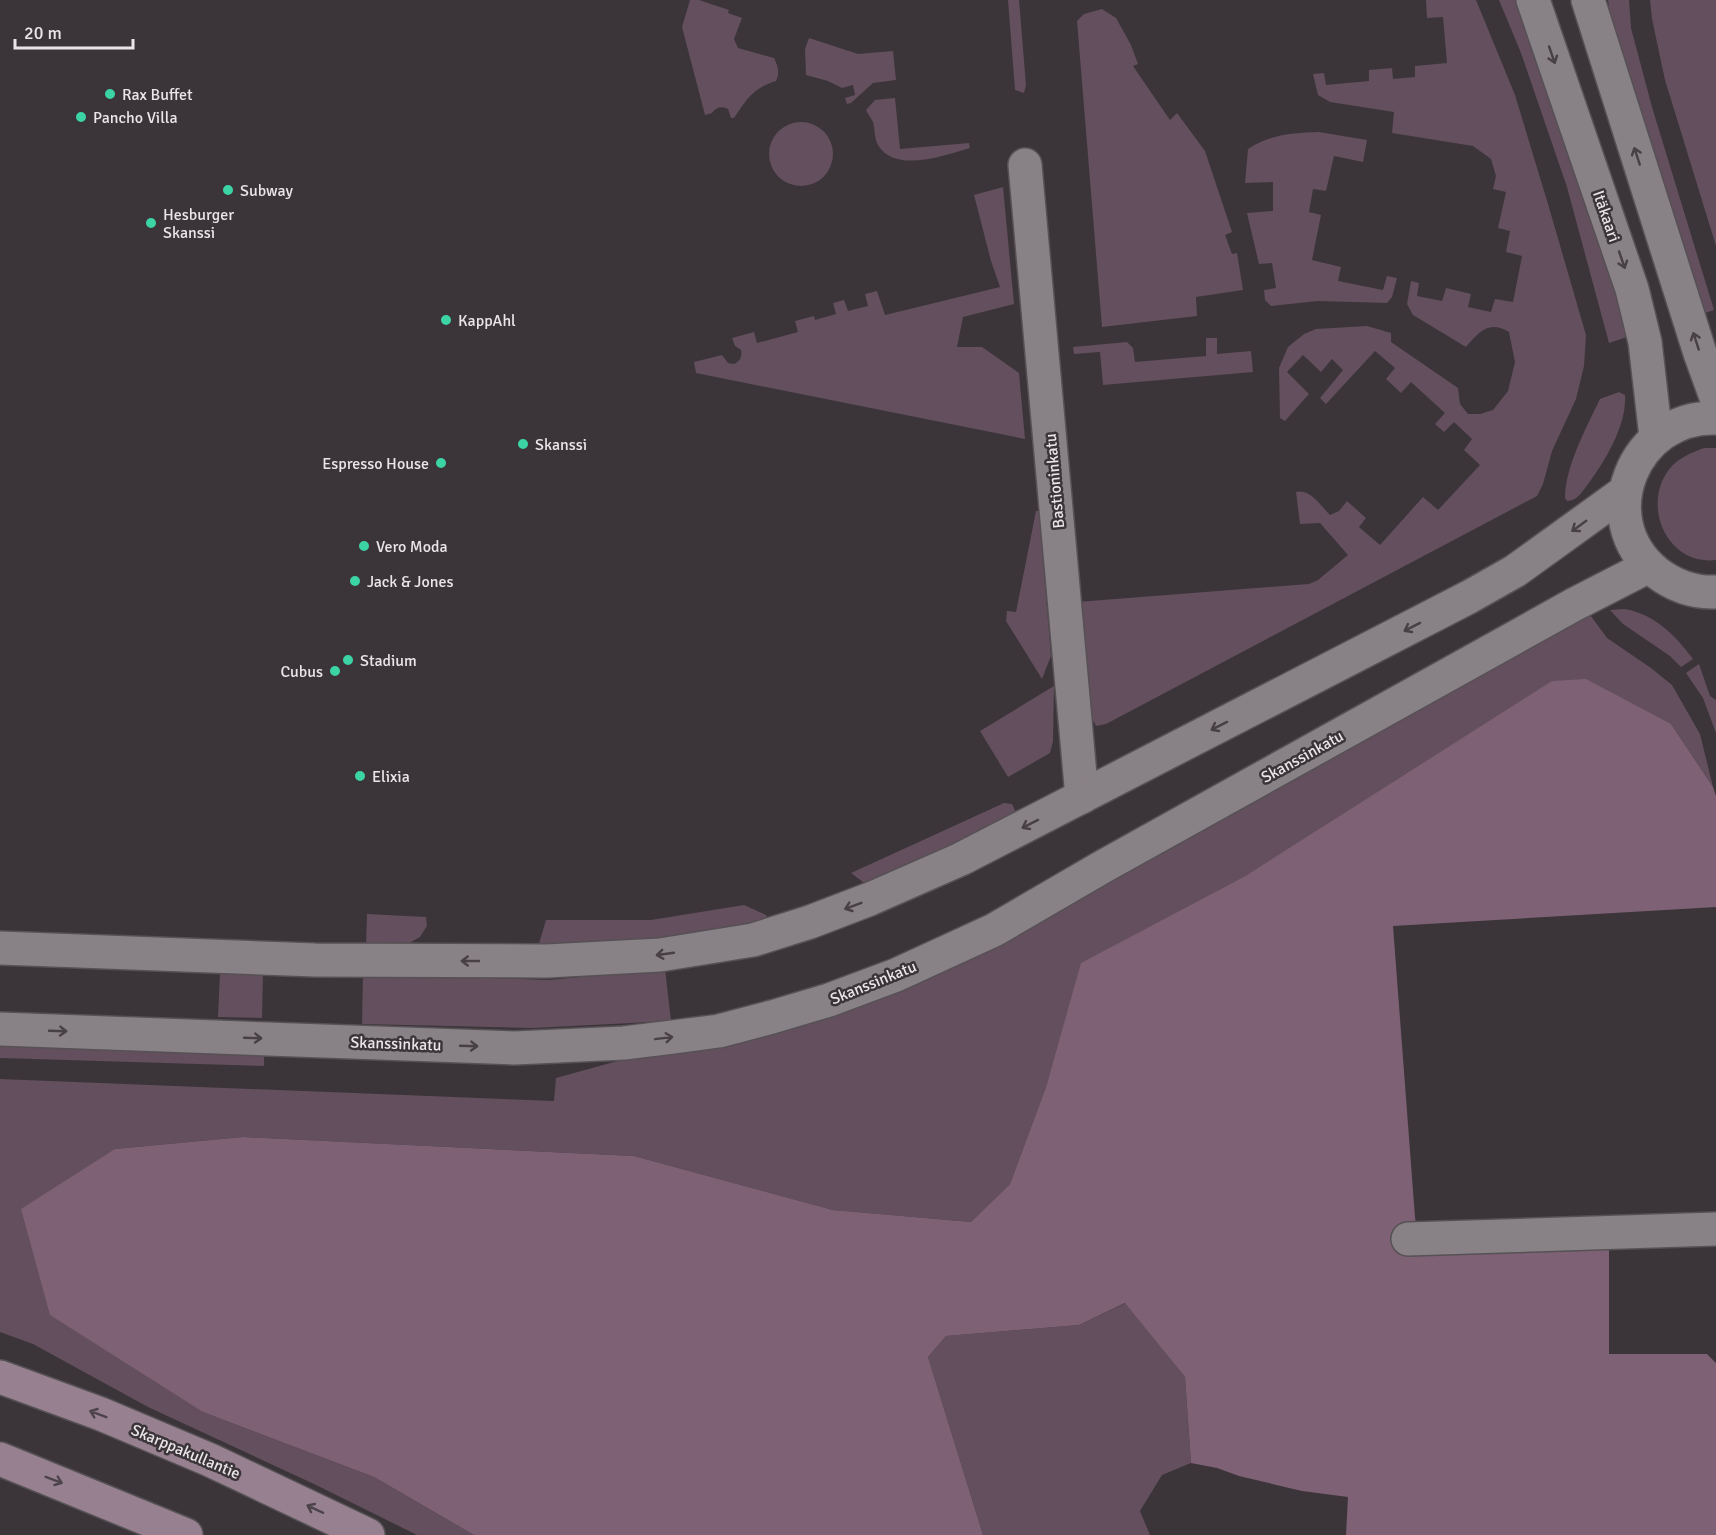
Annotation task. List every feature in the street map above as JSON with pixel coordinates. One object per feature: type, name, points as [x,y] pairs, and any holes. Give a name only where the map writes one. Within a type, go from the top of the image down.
[{"type":"main road","name":"Skarppakullantie","points":[[0,1377],[101,1414],[210,1460],[368,1535]]},
{"type":"main road","points":[[0,1459],[186,1535]]},
{"type":"street","name":"Itäkaari","points":[[1533,0],[1632,290],[1645,342],[1656,437]]},
{"type":"street","points":[[1587,0],[1700,353],[1716,396]]},
{"type":"street","name":"Bastioninkatu","points":[[1025,165],[1082,797]]},
{"type":"street","points":[[1716,418],[1688,421],[1671,427],[1645,448],[1629,476],[1625,512],[1629,531],[1637,550],[1649,566],[1666,579],[1685,588],[1716,592]]},
{"type":"street","points":[[0,948],[327,960],[548,961],[660,956],[753,939],[810,922],[870,899],[961,859],[1082,797],[1469,597],[1515,571],[1626,491]]},
{"type":"street","name":"Skanssinkatu","points":[[0,1029],[514,1048],[624,1043],[719,1031],[772,1017],[829,1000],[896,975],[994,930],[1114,860],[1590,595],[1649,566]]},
{"type":"street","points":[[1408,1239],[1716,1229]]},
{"type":"shaded area","points":[[690,0],[699,0],[729,10],[728,13],[742,18],[734,39],[738,48],[774,58],[777,64],[776,81],[756,91],[734,118],[731,118],[728,109],[724,108],[717,108],[705,115],[682,27]]},
{"type":"shaded area","points":[[1008,0],[1019,0],[1026,85],[1024,93],[1015,90]]},
{"type":"shaded area","points":[[1426,0],[1476,0],[1515,95],[1586,335],[1584,366],[1576,399],[1552,451],[1543,484],[1537,496],[1106,724],[1096,726],[1085,705],[1077,602],[1309,584],[1318,580],[1348,555],[1320,523],[1300,524],[1296,492],[1301,491],[1311,495],[1330,515],[1339,511],[1347,501],[1366,518],[1359,527],[1380,545],[1423,497],[1438,510],[1480,465],[1464,450],[1472,439],[1454,422],[1444,432],[1435,424],[1445,413],[1411,382],[1401,393],[1386,379],[1395,368],[1375,351],[1326,404],[1320,398],[1343,370],[1332,359],[1321,372],[1303,355],[1287,372],[1309,394],[1285,421],[1280,418],[1279,368],[1288,347],[1304,334],[1316,329],[1367,326],[1391,333],[1391,342],[1458,388],[1460,404],[1468,414],[1480,414],[1493,410],[1508,391],[1515,362],[1509,332],[1496,327],[1485,329],[1466,347],[1413,315],[1407,304],[1411,281],[1419,283],[1417,296],[1442,301],[1446,288],[1471,294],[1468,307],[1491,312],[1495,299],[1513,302],[1522,256],[1506,252],[1510,231],[1498,228],[1506,192],[1493,189],[1496,176],[1491,159],[1473,146],[1392,133],[1394,112],[1330,102],[1318,95],[1313,74],[1324,73],[1326,85],[1369,81],[1369,70],[1392,68],[1393,79],[1415,77],[1415,66],[1447,63],[1443,17],[1427,18]]},
{"type":"shaded area","points":[[1499,0],[1520,0],[1630,336],[1609,343],[1567,187],[1521,53]]},
{"type":"shaded area","points":[[1608,0],[1629,0],[1631,28],[1652,107],[1714,310],[1699,315],[1613,33]]},
{"type":"shaded area","points":[[1650,0],[1716,0],[1716,246],[1665,80]]},
{"type":"shaded area","points":[[1102,9],[1116,18],[1131,45],[1138,64],[1133,66],[1170,120],[1177,113],[1205,151],[1232,232],[1225,235],[1232,254],[1237,253],[1243,290],[1196,297],[1197,316],[1102,327],[1077,21],[1084,14]]},
{"type":"shaded area","points":[[809,38],[858,54],[893,51],[896,80],[873,83],[847,104],[845,98],[855,95],[853,85],[842,88],[828,81],[806,75],[805,49]]},
{"type":"shaded area","points":[[895,98],[900,149],[969,143],[970,148],[935,158],[908,161],[886,154],[878,145],[873,122],[866,110],[875,100]]},
{"type":"shaded area","points":[[801,122],[813,124],[824,131],[831,142],[833,154],[831,166],[824,177],[813,184],[801,186],[789,184],[778,177],[771,166],[769,154],[771,142],[778,131],[789,124]]},
{"type":"shaded area","points":[[1319,132],[1367,140],[1363,162],[1334,156],[1326,191],[1313,189],[1309,212],[1321,215],[1312,260],[1341,267],[1338,281],[1383,290],[1387,276],[1397,278],[1392,297],[1387,303],[1318,301],[1271,306],[1265,300],[1264,290],[1276,288],[1272,263],[1259,264],[1247,213],[1273,211],[1273,182],[1245,183],[1248,149],[1274,137]]},
{"type":"shaded area","points":[[1003,187],[1014,304],[963,317],[957,347],[982,347],[1019,373],[1025,439],[696,373],[694,362],[722,355],[728,363],[734,364],[738,361],[741,350],[735,346],[732,338],[754,332],[757,343],[798,332],[795,321],[814,316],[815,320],[836,314],[833,303],[844,300],[848,311],[868,306],[865,294],[877,291],[885,315],[1000,287],[974,195]]},
{"type":"shaded area","points":[[1206,338],[1217,338],[1217,354],[1251,351],[1253,372],[1103,385],[1100,352],[1074,354],[1073,347],[1127,342],[1133,348],[1135,362],[1206,356]]},
{"type":"shaded area","points":[[1619,392],[1625,395],[1625,406],[1614,442],[1581,493],[1576,498],[1567,501],[1565,498],[1568,474],[1589,422],[1600,399]]},
{"type":"shaded area","points":[[1704,448],[1716,448],[1716,560],[1698,559],[1684,553],[1672,543],[1663,529],[1658,514],[1658,498],[1662,482],[1671,467],[1682,458]]},
{"type":"shaded area","points":[[1036,511],[1039,511],[1051,656],[1042,679],[1006,621],[1007,611],[1016,612]]},
{"type":"shaded area","points":[[1624,609],[1655,621],[1679,642],[1693,659],[1681,667],[1670,656],[1623,624],[1610,610]]},
{"type":"shaded area","points":[[1588,612],[1607,638],[1672,685],[1700,734],[1713,787],[1671,724],[1247,875],[1082,963],[1046,1087],[1010,1184],[971,1222],[833,1210],[634,1156],[243,1137],[115,1149],[203,1412],[374,1477],[474,1535],[417,1535],[148,1407],[33,1344],[0,1332],[0,1079],[554,1101],[556,1078],[650,1052],[775,1029]]},
{"type":"shaded area","points":[[1699,664],[1710,696],[1716,700],[1716,733],[1703,698],[1686,673]]},
{"type":"shaded area","points":[[1586,679],[1671,724],[1713,787],[1716,796],[1716,907],[1393,926],[1415,1217],[1420,1255],[1609,1248],[1609,1354],[1707,1354],[1716,1363],[1716,1535],[1346,1535],[1348,1497],[1302,1491],[1191,1463],[1185,1377],[1125,1303],[1079,1325],[946,1336],[928,1357],[983,1535],[474,1535],[374,1477],[203,1412],[50,1315],[21,1209],[115,1149],[243,1137],[634,1156],[833,1210],[971,1222],[1010,1184],[1046,1087],[1081,963],[1247,875],[1552,681]]},
{"type":"shaded area","points":[[1054,686],[1053,741],[1050,753],[1008,777],[980,731]]},
{"type":"shaded area","points":[[1004,803],[1012,804],[1017,815],[868,886],[851,873]]},
{"type":"shaded area","points":[[744,905],[766,915],[769,922],[669,941],[538,947],[546,920],[651,920]]},
{"type":"shaded area","points":[[367,914],[426,917],[427,926],[420,937],[402,947],[366,946]]},
{"type":"shaded area","points":[[665,969],[671,1021],[533,1028],[362,1024],[363,973],[549,980]]},
{"type":"shaded area","points":[[220,972],[263,974],[262,1018],[218,1017]]},
{"type":"shaded area","points":[[0,1040],[264,1047],[264,1066],[0,1058]]},
{"type":"shaded area","points":[[1126,1303],[1185,1377],[1191,1463],[1162,1475],[1140,1511],[1150,1535],[983,1535],[928,1357],[946,1336],[1079,1325]]},
{"type":"place","name":"Rax Buffet","points":[[110,94]]},
{"type":"place","name":"Pancho Villa","points":[[81,117]]},
{"type":"place","name":"Subway","points":[[228,190]]},
{"type":"place","name":"Hesburger Skanssi","points":[[151,223]]},
{"type":"place","name":"KappAhl","points":[[446,320]]},
{"type":"place","name":"Skanssi","points":[[523,444]]},
{"type":"place","name":"Espresso House","points":[[441,463]]},
{"type":"place","name":"Vero Moda","points":[[364,546]]},
{"type":"place","name":"Jack & Jones","points":[[355,581]]},
{"type":"place","name":"Stadium","points":[[348,660]]},
{"type":"place","name":"Cubus","points":[[335,671]]},
{"type":"place","name":"Elixia","points":[[360,776]]}]
